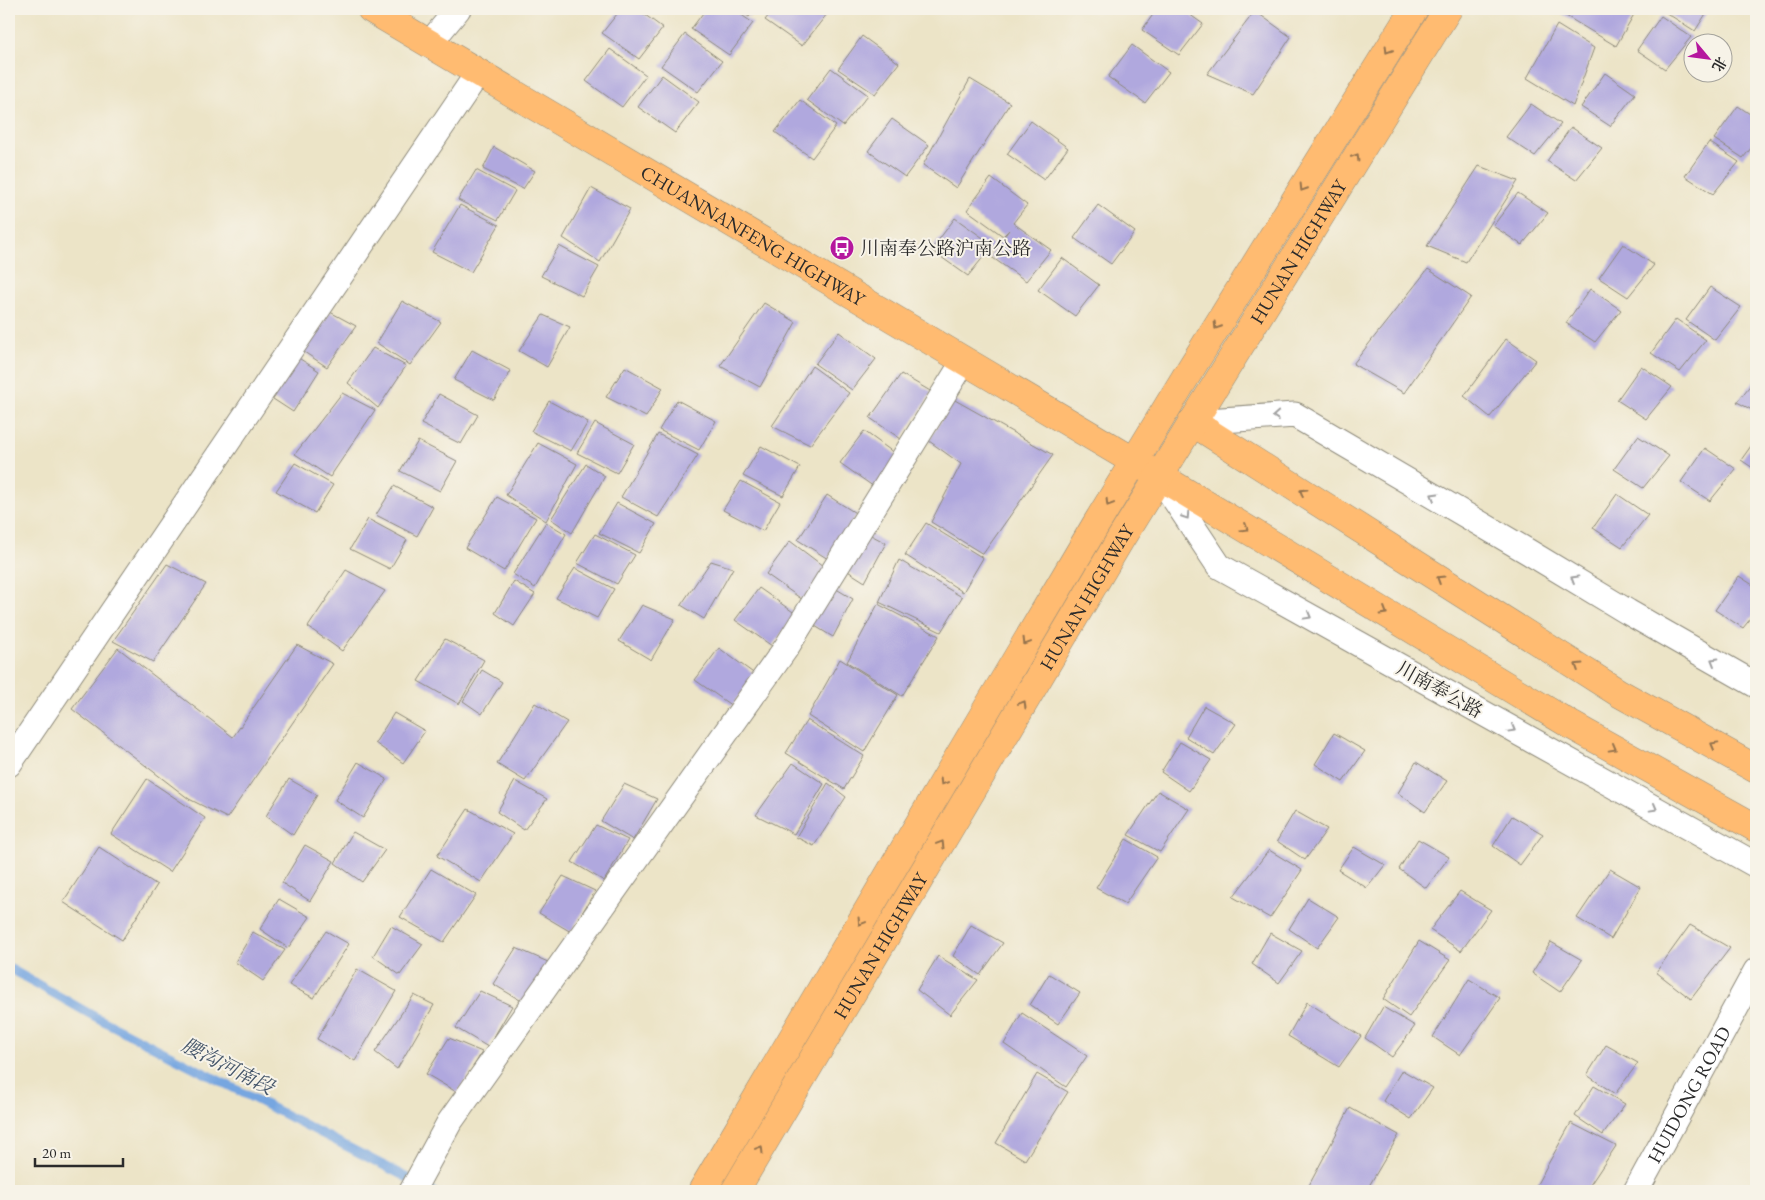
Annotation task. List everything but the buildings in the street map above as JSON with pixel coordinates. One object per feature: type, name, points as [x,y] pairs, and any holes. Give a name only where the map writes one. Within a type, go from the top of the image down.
[{"type":"main road","name":"CHUANNANFENG HIGHWAY","points":[[371,9],[1134,461],[1571,725],[1756,828]]},
{"type":"main road","name":"HUNAN HIGHWAY","points":[[702,1191],[1134,461],[1414,9]]},
{"type":"main road","name":"HUNAN HIGHWAY","points":[[735,1191],[1159,476],[1448,9]]},
{"type":"main road","points":[[1134,461],[1192,422],[1619,692],[1756,769]]},
{"type":"street","points":[[429,44],[458,9]]},
{"type":"street","points":[[9,764],[478,73]]},
{"type":"street","points":[[412,1191],[449,1123],[786,648],[964,361]]},
{"type":"street","points":[[1192,422],[1295,415],[1756,685]]},
{"type":"street","name":"川南奉公路","points":[[1159,476],[1219,566],[1756,865]]},
{"type":"street","name":"HUIDONG ROAD","points":[[1636,1191],[1756,971]]},
{"type":"waterway","name":"腰沟河南段","points":[[9,968],[90,1014],[433,1191]]},
{"type":"place","name":"川南奉公路沪南公路","points":[[842,248]]}]
